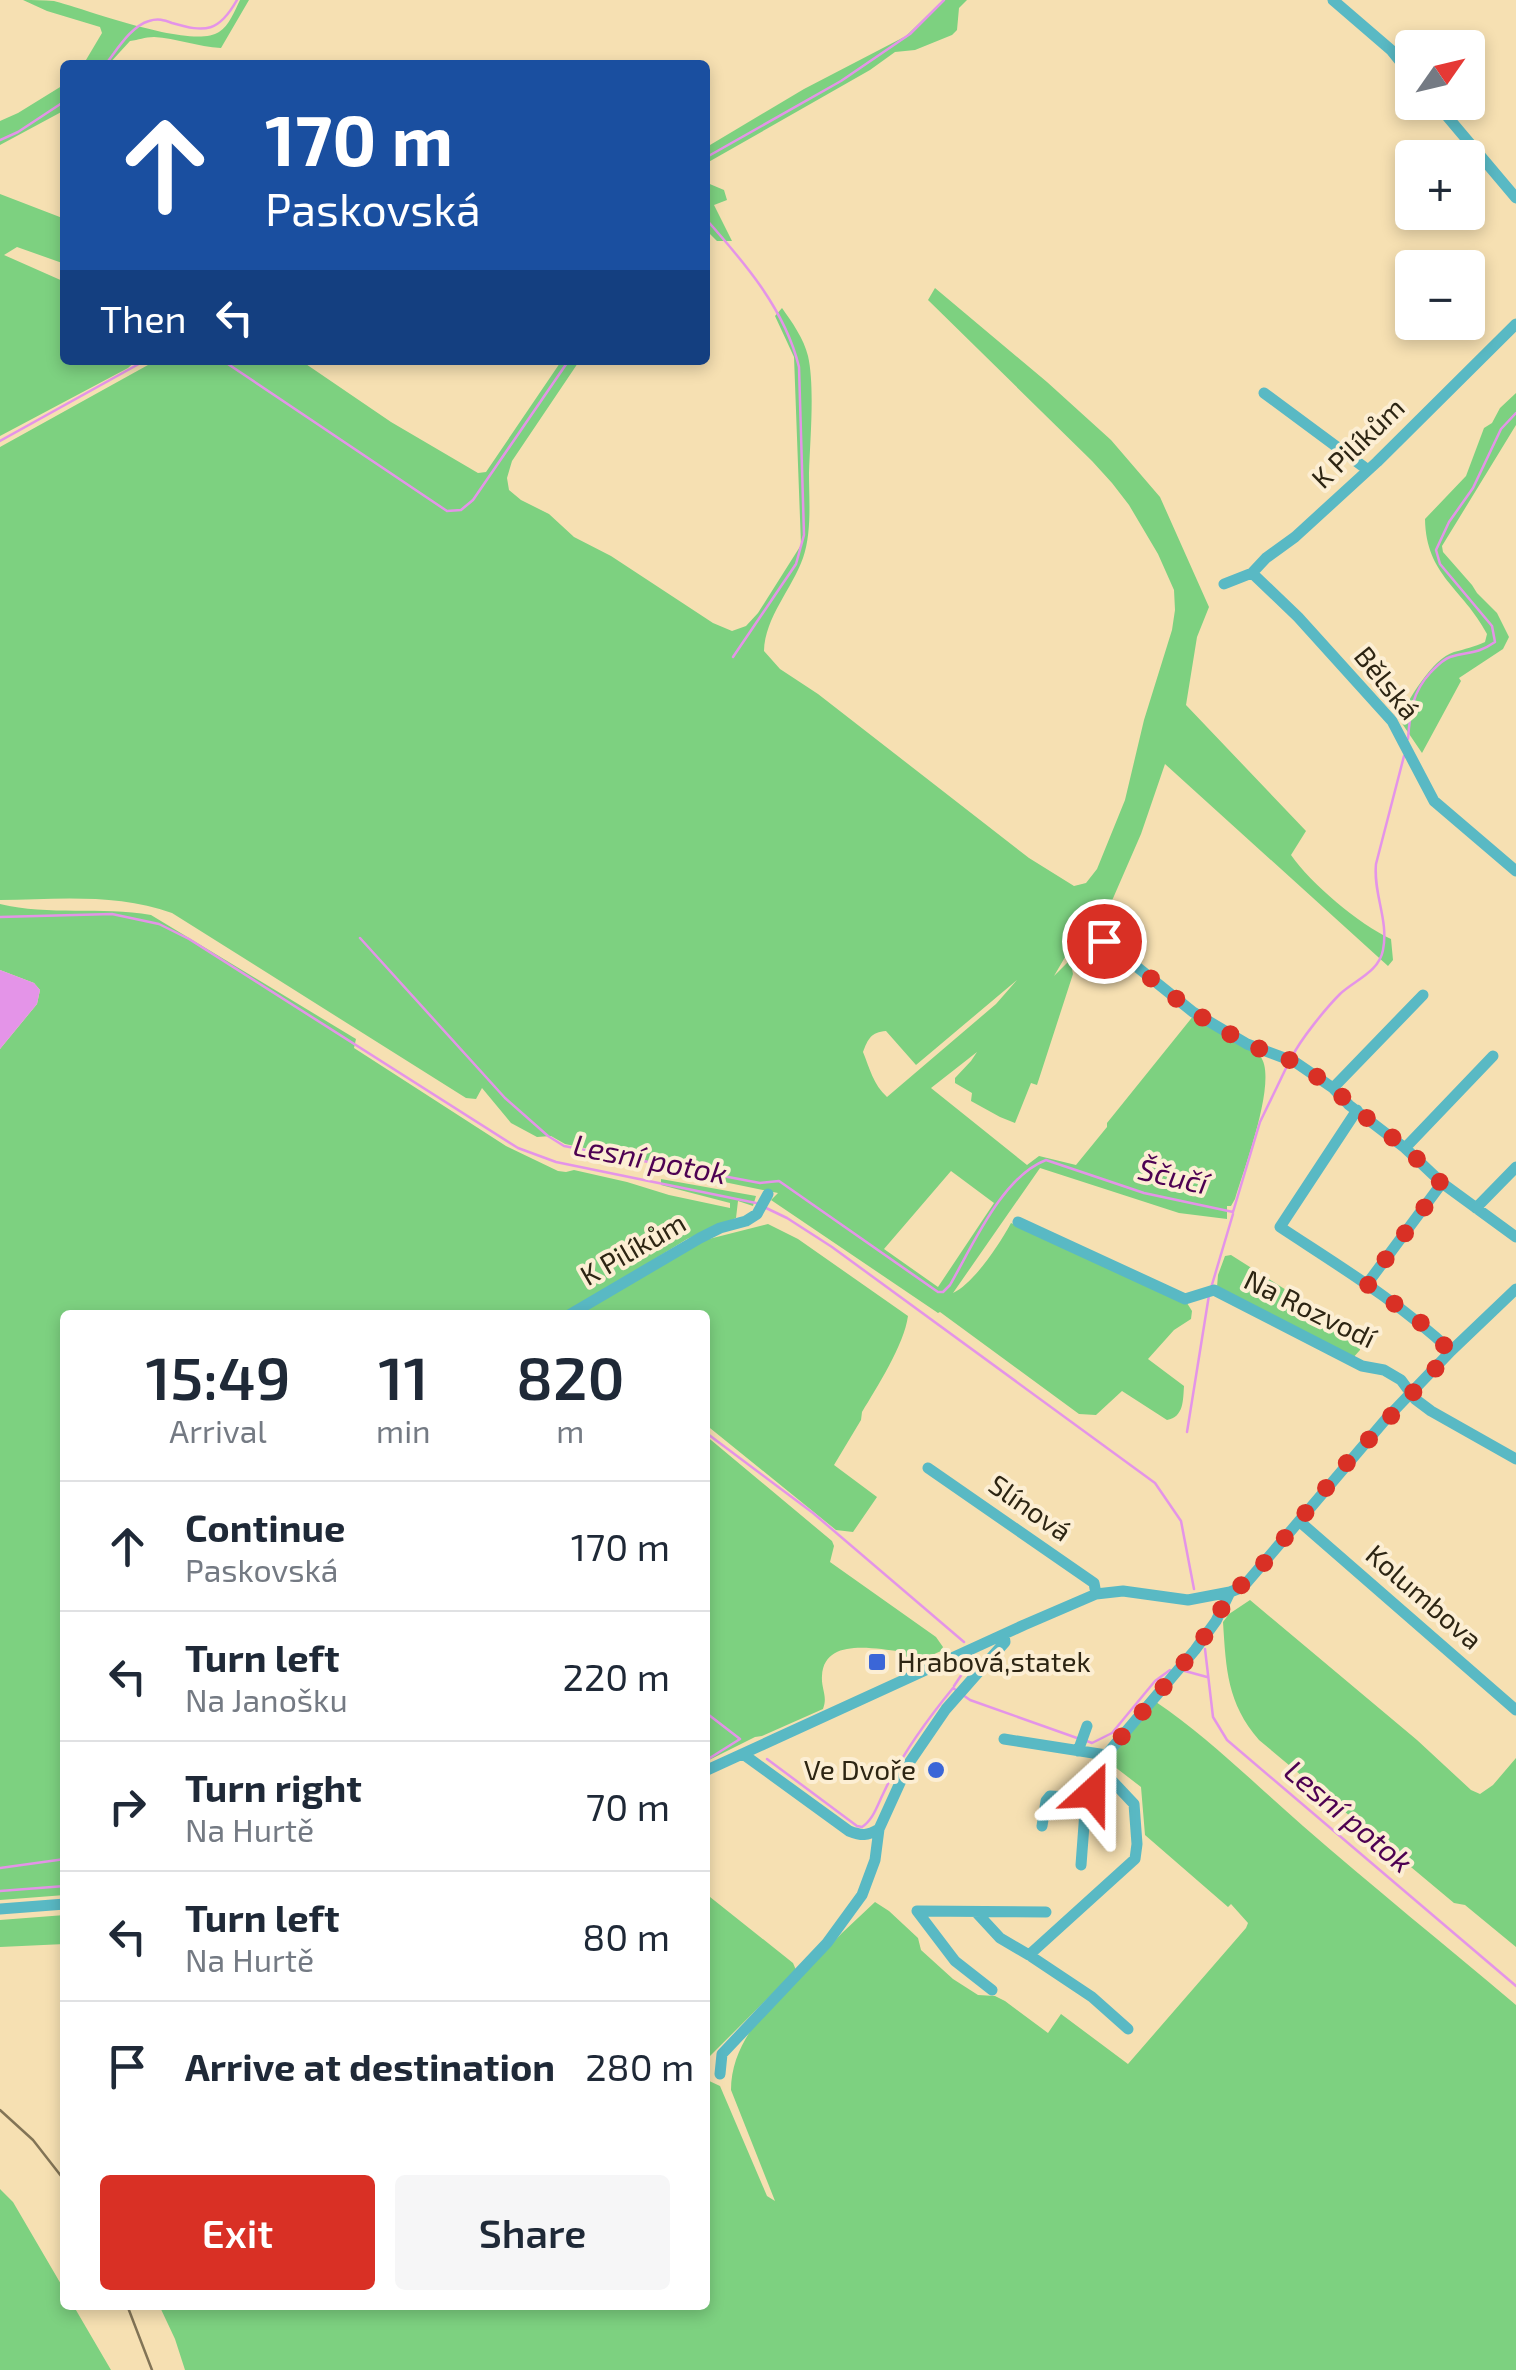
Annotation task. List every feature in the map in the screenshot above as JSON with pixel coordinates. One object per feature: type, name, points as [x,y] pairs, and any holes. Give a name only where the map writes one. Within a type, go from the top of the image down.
[{"type":"street","points":[[1334,0],[1395,55]]},
{"type":"street","points":[[1450,120],[1516,198]]},
{"type":"street","name":"K Pilíkům","points":[[1224,584],[1252,574],[1295,537],[1516,324]]},
{"type":"street","points":[[1264,393],[1368,470]]},
{"type":"street","name":"Bělská","points":[[1252,574],[1392,721],[1434,801],[1516,871]]},
{"type":"street","points":[[1086,926],[1193,1012],[1247,1044],[1290,1060],[1334,1088],[1442,1184],[1516,1238]]},
{"type":"street","points":[[1334,1088],[1423,995]]},
{"type":"street","points":[[1406,1148],[1494,1056]]},
{"type":"street","points":[[1357,1110],[1280,1227],[1420,1322],[1451,1352]]},
{"type":"street","points":[[1476,1208],[1516,1167]]},
{"type":"street","points":[[1367,1284],[1442,1184]]},
{"type":"street","name":"K Pilíkům","points":[[577,1310],[720,1228],[746,1221],[763,1201]]},
{"type":"street","name":"Na Rozvodí","points":[[1018,1222],[1185,1299],[1214,1290],[1362,1366],[1384,1370],[1431,1410],[1516,1459]]},
{"type":"street","points":[[710,1770],[1096,1594],[1123,1590],[1188,1600],[1230,1592],[1250,1580],[1410,1393],[1516,1289]]},
{"type":"street","name":"Slínová","points":[[928,1468],[1094,1583],[1096,1594]]},
{"type":"street","name":"Kolumbova","points":[[1298,1521],[1516,1710]]},
{"type":"street","points":[[1042,1826],[1050,1796],[1086,1798],[1092,1793],[1106,1755],[1202,1640],[1230,1592]]},
{"type":"street","points":[[720,2074],[722,2054],[827,1944],[862,1895],[880,1829],[909,1763],[946,1709],[1005,1642],[1004,1635]]},
{"type":"street","points":[[1004,1739],[1082,1738],[1106,1755]]},
{"type":"street","points":[[743,1754],[849,1832],[862,1836],[880,1829]]},
{"type":"street","points":[[1029,1954],[1135,1859],[1134,1804],[1101,1769]]},
{"type":"street","points":[[1081,1865],[1086,1798]]},
{"type":"street","points":[[0,1909],[60,1904]]},
{"type":"street","points":[[992,1990],[955,1960],[917,1911],[1046,1912]]},
{"type":"street","points":[[976,1912],[1000,1938],[1092,1997],[1128,2029]]},
{"type":"green space","points":[[23,0],[54,1],[163,32],[205,36],[223,29],[240,0],[249,0],[221,48],[147,37],[130,41],[113,60],[86,60],[102,33],[100,27]]},
{"type":"green space","points":[[943,0],[967,0],[959,8],[957,30],[952,35],[915,50],[895,52],[710,161],[710,145],[804,89],[906,36]]},
{"type":"green space","points":[[60,87],[60,113],[0,145],[0,121]]},
{"type":"green space","points":[[710,184],[724,190],[727,200],[714,205],[732,241],[717,241],[710,234]]},
{"type":"green space","points":[[0,194],[60,217],[60,262],[17,247],[4,255],[60,280],[60,365],[131,365],[0,436]]},
{"type":"green space","points":[[935,288],[1111,440],[1160,497],[1209,607],[1197,637],[1186,705],[1306,831],[1291,855],[1323,890],[1391,939],[1393,960],[1388,966],[1165,764],[1141,834],[1104,919],[1068,952],[1054,976],[1070,960],[1073,974],[1037,1085],[1031,1083],[1015,1123],[971,1101],[972,1093],[955,1083],[977,1052],[931,1088],[1027,1165],[1039,1156],[1076,1165],[1194,1015],[1260,1056],[1265,1067],[1263,1104],[1235,1199],[1227,1206],[1227,1219],[1179,1213],[1040,1168],[953,1293],[977,1272],[1011,1223],[1187,1303],[1191,1319],[1174,1330],[1148,1359],[1184,1386],[1180,1412],[1173,1418],[1167,1420],[1122,1391],[1096,1415],[1079,1414],[940,1312],[771,1200],[778,1193],[695,1176],[702,1172],[565,1144],[551,1136],[537,1137],[511,1123],[482,1088],[476,1099],[466,1098],[172,913],[108,900],[0,900],[0,447],[148,365],[307,365],[391,422],[478,473],[486,472],[559,365],[577,365],[512,461],[507,478],[509,490],[549,514],[574,537],[732,631],[746,626],[758,613],[801,545],[794,357],[775,316],[782,308],[804,343],[810,369],[809,527],[803,558],[769,626],[764,651],[780,669],[818,694],[1029,858],[1074,886],[1086,883],[1097,869],[1125,800],[1175,610],[1174,590],[1158,554],[1129,505],[1092,461],[928,300]],"holes":[[[1017,980],[996,1004],[887,1097],[882,1092],[863,1052],[873,1035],[886,1031],[916,1065]],[[951,1171],[994,1203],[938,1287],[884,1249]]]},
{"type":"green space","points":[[1516,393],[1516,425],[1442,546],[1443,552],[1497,613],[1509,637],[1503,649],[1459,678],[1461,681],[1422,753],[1399,719],[1403,711],[1438,663],[1454,652],[1485,642],[1487,634],[1439,568],[1427,538],[1425,519],[1466,476],[1484,428]]},
{"type":"green space","points":[[0,904],[37,910],[151,915],[356,1039],[354,1048],[506,1146],[558,1171],[574,1170],[730,1208],[730,1203],[661,1185],[661,1179],[756,1196],[753,1206],[738,1201],[736,1218],[687,1239],[572,1310],[60,1310],[60,1895],[0,1900],[0,1049],[37,1004],[40,990],[34,983],[0,970]]},
{"type":"green space","points":[[768,1224],[798,1239],[908,1316],[896,1353],[834,1465],[877,1497],[853,1532],[836,1530],[710,1428],[710,1310],[585,1310],[701,1241]]},
{"type":"green space","points":[[1231,1255],[1354,1333],[1361,1342],[1360,1350],[1352,1359],[1217,1287],[1225,1256]]},
{"type":"green space","points":[[710,1439],[832,1541],[830,1562],[936,1637],[943,1647],[912,1664],[899,1651],[841,1650],[825,1664],[823,1709],[710,1760]]},
{"type":"green space","points":[[1250,1600],[1471,1790],[1480,1794],[1493,1785],[1516,1758],[1516,1947],[1465,1905],[1454,1903],[1259,1740],[1248,1726],[1230,1685],[1223,1622]]},
{"type":"green space","points":[[1156,1702],[1213,1746],[1516,2005],[1516,2370],[185,2370],[161,2310],[710,2310],[710,2081],[720,2086],[767,2196],[775,2201],[731,2090],[736,2058],[751,2030],[875,1902],[918,1938],[921,1950],[953,1979],[978,1995],[1005,2001],[1048,2033],[1061,2014],[1128,2064],[1248,1923],[1231,1904],[1228,1907],[1145,1835],[1141,1787],[1115,1767],[1110,1756]]},
{"type":"green space","points":[[710,1897],[793,1963],[796,1970],[710,2056]]},
{"type":"green space","points":[[60,1915],[60,1944],[0,1947],[0,1920]]},
{"type":"green space","points":[[0,2189],[13,2202],[60,2282],[60,2310],[76,2310],[111,2370],[0,2370]]},
{"type":"shaded area","points":[[0,970],[34,983],[40,990],[37,1004],[0,1049]]},
{"type":"waterway","points":[[109,60],[142,24],[158,20],[203,29],[217,24],[237,0]]},
{"type":"waterway","points":[[710,155],[841,81],[910,34],[944,0]]},
{"type":"waterway","points":[[0,140],[60,104]]},
{"type":"waterway","points":[[710,224],[773,306],[799,367],[804,535],[796,564],[733,657]]},
{"type":"waterway","points":[[0,441],[137,365]]},
{"type":"waterway","points":[[229,365],[447,511],[461,510],[473,500],[566,365]]},
{"type":"waterway","name":"Ščučí","points":[[1408,739],[1413,703],[1431,672],[1447,658],[1495,642],[1492,626],[1440,564],[1436,550],[1449,522],[1473,488],[1501,429],[1516,413]]},
{"type":"waterway","name":"Ščučí","points":[[1292,1057],[1334,1000],[1381,958],[1384,928],[1376,864],[1404,756]]},
{"type":"waterway","name":"Lesní potok","points":[[0,917],[112,914],[159,924],[189,939],[518,1148],[556,1162],[756,1203]]},
{"type":"waterway","name":"Ščučí","points":[[360,938],[505,1098],[564,1146],[760,1183],[779,1181],[938,1292],[950,1285],[1002,1196],[1030,1169],[1046,1160],[1144,1193],[1233,1212],[1260,1122],[1288,1064]]},
{"type":"waterway","name":"Lesní potok","points":[[764,1207],[832,1247],[1155,1483],[1181,1521],[1194,1589]]},
{"type":"waterway","points":[[1211,1288],[1233,1214]]},
{"type":"waterway","points":[[1187,1432],[1209,1295]]},
{"type":"waterway","points":[[710,1436],[813,1513],[964,1642]]},
{"type":"waterway","name":"Lesní potok","points":[[1205,1649],[1213,1717],[1227,1740],[1516,1986]]},
{"type":"waterway","points":[[954,1686],[972,1659]]},
{"type":"waterway","points":[[1084,1740],[1092,1743],[1112,1733],[1155,1681],[1170,1670]]},
{"type":"waterway","points":[[1185,1671],[1207,1677]]},
{"type":"waterway","points":[[767,1759],[862,1827],[872,1817],[915,1739],[953,1688],[956,1690]]},
{"type":"waterway","points":[[963,1695],[1077,1738]]},
{"type":"waterway","points":[[710,1716],[740,1739],[710,1758]]},
{"type":"waterway","points":[[0,1868],[60,1860]]},
{"type":"waterway","points":[[0,1891],[60,1886]]},
{"type":"railway","points":[[0,2110],[33,2140],[60,2175]]},
{"type":"railway","points":[[129,2310],[152,2370]]},
{"type":"place","name":"Hrabová,statek","points":[[877,1662]]},
{"type":"place","name":"Ve Dvoře","points":[[936,1770]]},
{"type":"route","points":[[1092,1793],[1106,1755],[1195,1650],[1230,1592],[1250,1580],[1345,1465],[1451,1352],[1420,1322],[1367,1284],[1442,1184],[1334,1088],[1295,1062],[1247,1044],[1193,1012],[1104,941]]}]
